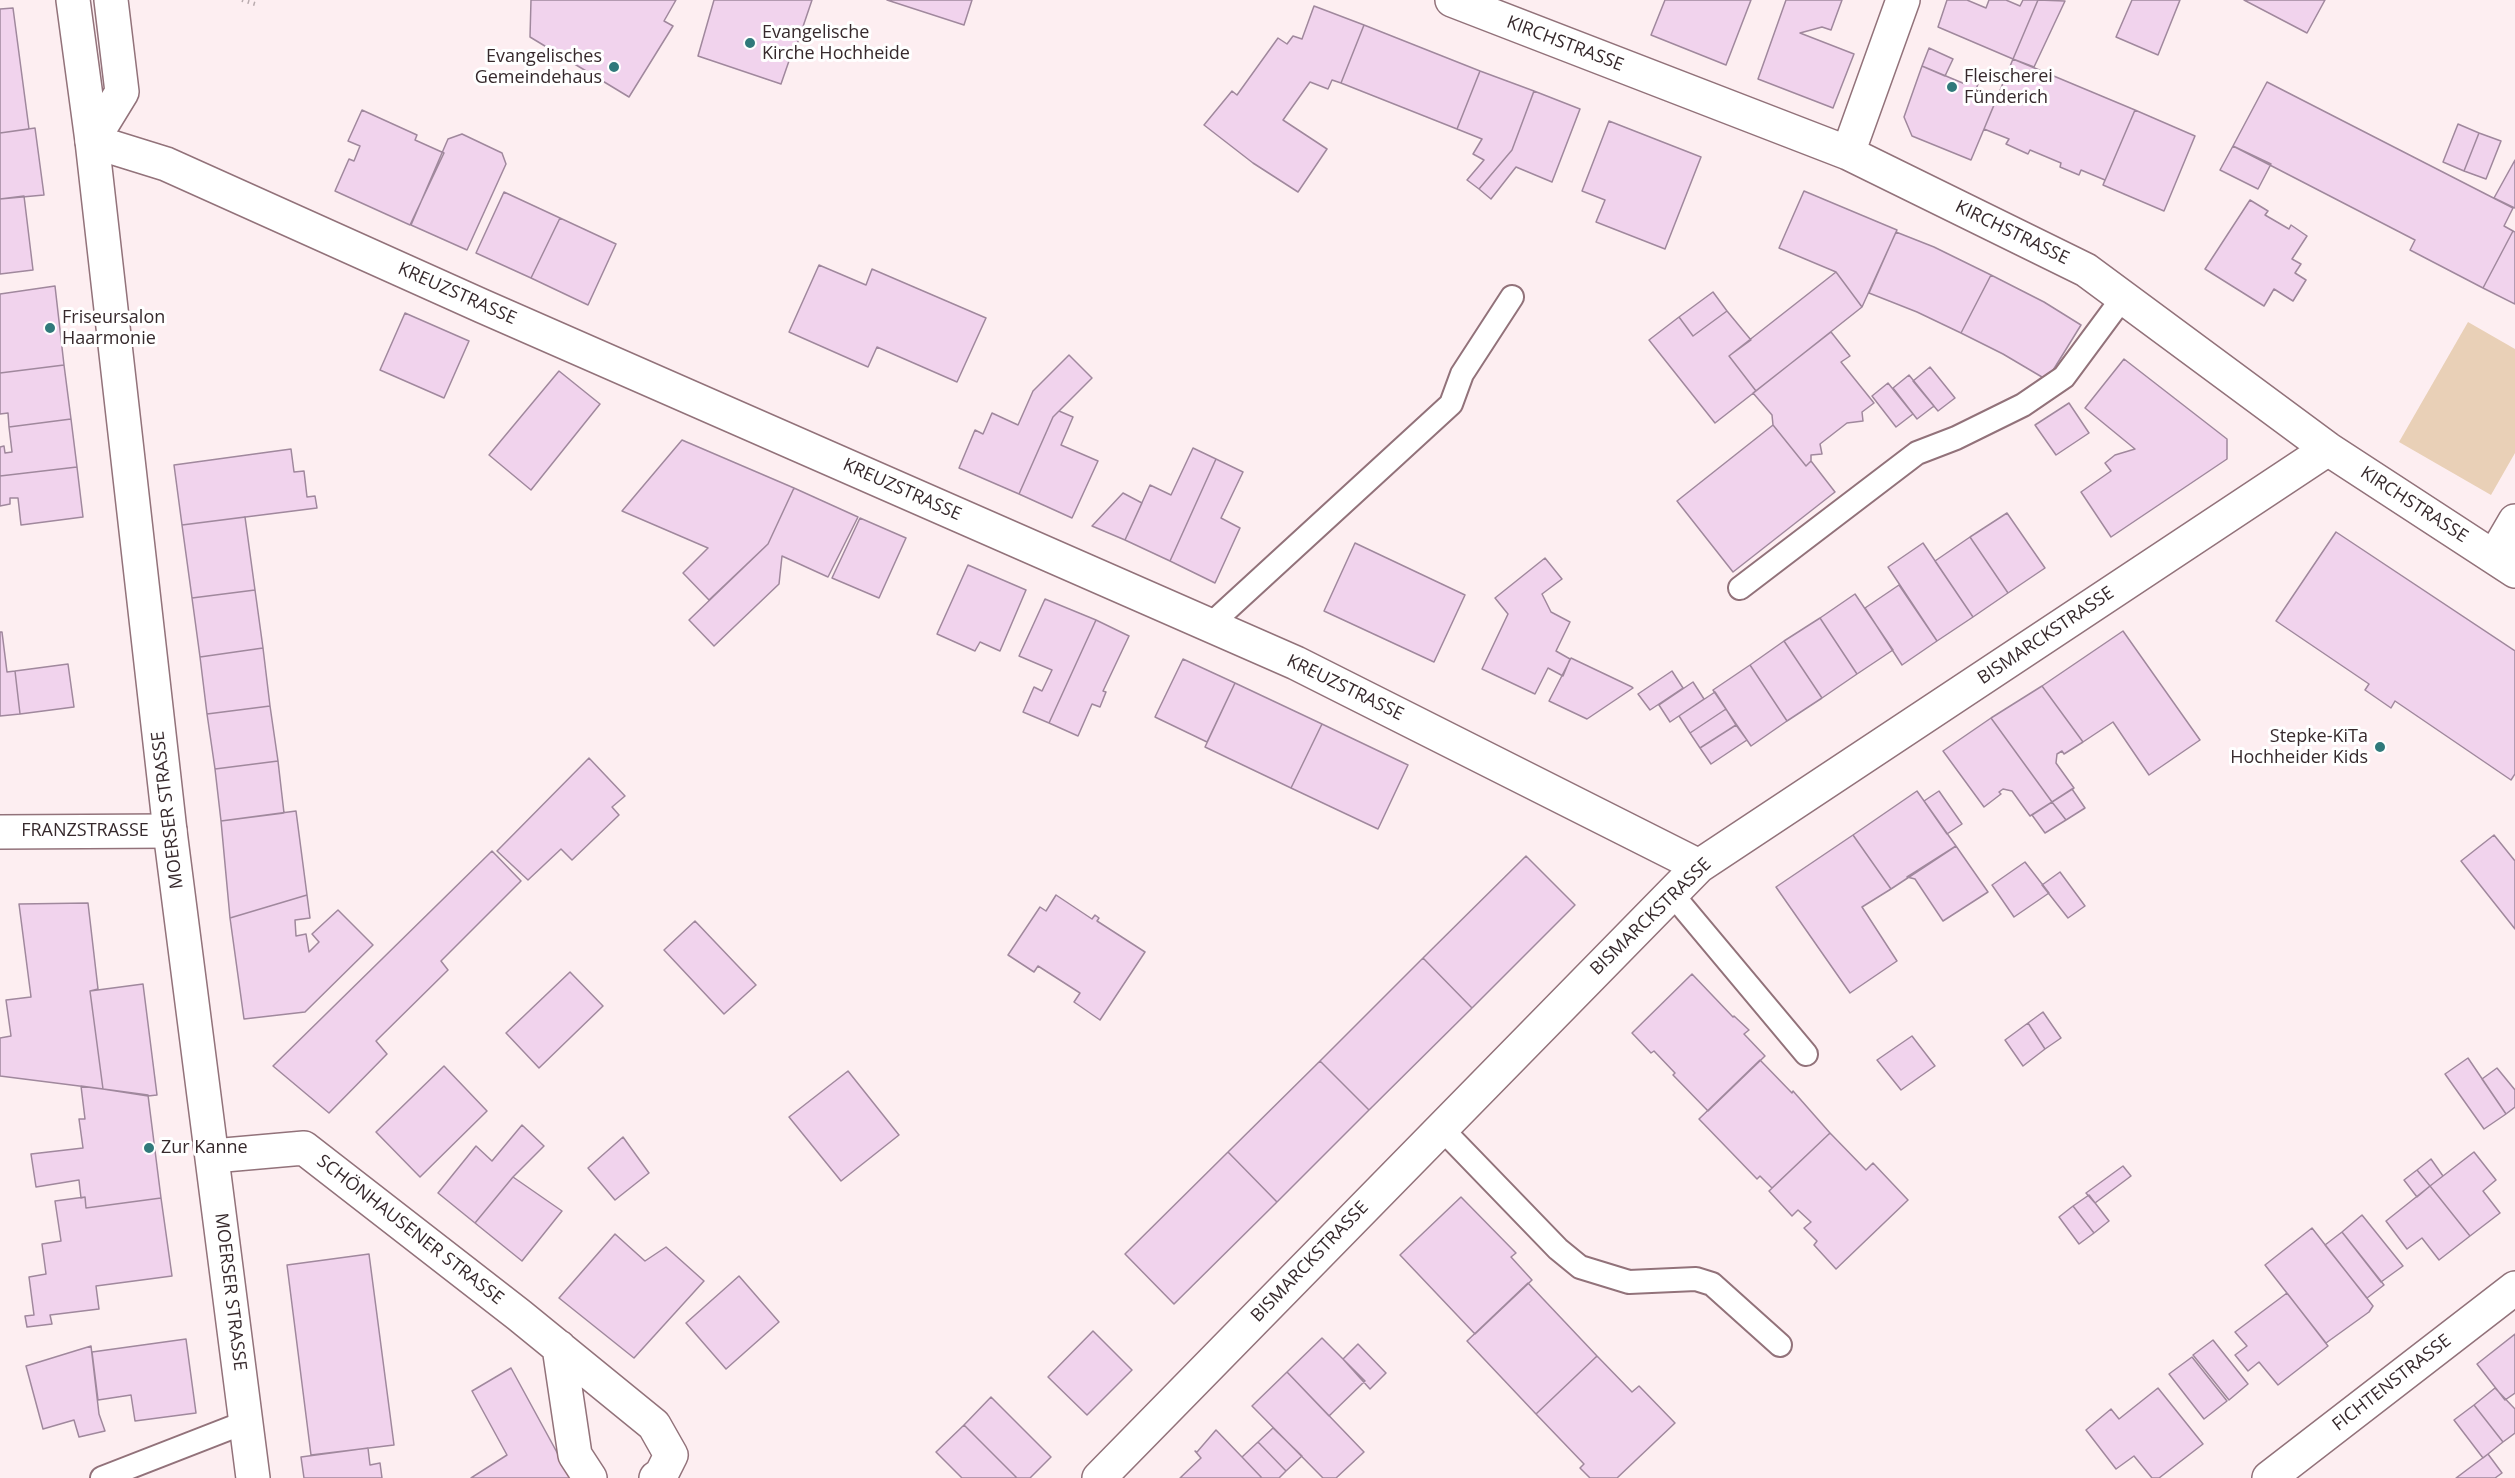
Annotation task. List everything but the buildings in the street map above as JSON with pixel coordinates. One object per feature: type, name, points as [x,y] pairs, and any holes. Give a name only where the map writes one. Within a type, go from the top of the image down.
[{"type":"street","name":"MOERSER STRASSE","points":[[73,0],[92,141],[170,831],[253,1478]]},
{"type":"street","points":[[92,141],[122,92],[111,0]]},
{"type":"street","name":"KIRCHSTRASSE","points":[[1452,0],[1848,153],[2086,270],[2328,449],[2505,564]]},
{"type":"street","points":[[1848,153],[1903,0]]},
{"type":"street","name":"KREUZSTRASSE","points":[[92,141],[166,164],[1296,663],[1699,866]]},
{"type":"street","name":"BISMARCKSTRASSE","points":[[1099,1478],[1699,866],[2328,449]]},
{"type":"street","points":[[2505,564],[2515,521]]},
{"type":"street","name":"FRANZSTRASSE","points":[[0,832],[170,831]]},
{"type":"street","name":"SCHÖNHAUSENER STRASSE","points":[[213,1156],[304,1148],[559,1347],[654,1425],[671,1455],[661,1475],[656,1478]]},
{"type":"street","name":"FICHTENSTRASSE","points":[[2269,1478],[2515,1288]]},
{"type":"street","points":[[559,1347],[575,1455],[590,1478]]},
{"type":"lane","points":[[1740,588],[1917,453],[1956,438],[2023,405],[2064,377],[2124,296]]},
{"type":"lane","points":[[1210,626],[1451,404],[1462,374],[1512,297]]},
{"type":"lane","points":[[1672,894],[1806,1054]]},
{"type":"lane","points":[[1441,1128],[1558,1249],[1581,1267],[1629,1282],[1696,1279],[1712,1284],[1780,1345]]},
{"type":"lane","points":[[102,1478],[246,1422]]},
{"type":"path","points":[[242,0],[255,4],[256,0]]},
{"type":"shaded area","points":[[2468,322],[2515,349],[2515,453],[2491,495],[2399,442]]},
{"type":"place","name":"Evangelische Kirche Hochheide","points":[[750,43]]},
{"type":"place","name":"Evangelisches Gemeindehaus","points":[[614,67]]},
{"type":"place","name":"Fleischerei Fünderich","points":[[1952,87]]},
{"type":"place","name":"Friseursalon Haarmonie","points":[[50,328]]},
{"type":"place","name":"Stepke-KiTa Hochheider Kids","points":[[2380,747]]},
{"type":"place","name":"Zur Kanne","points":[[149,1148]]}]
